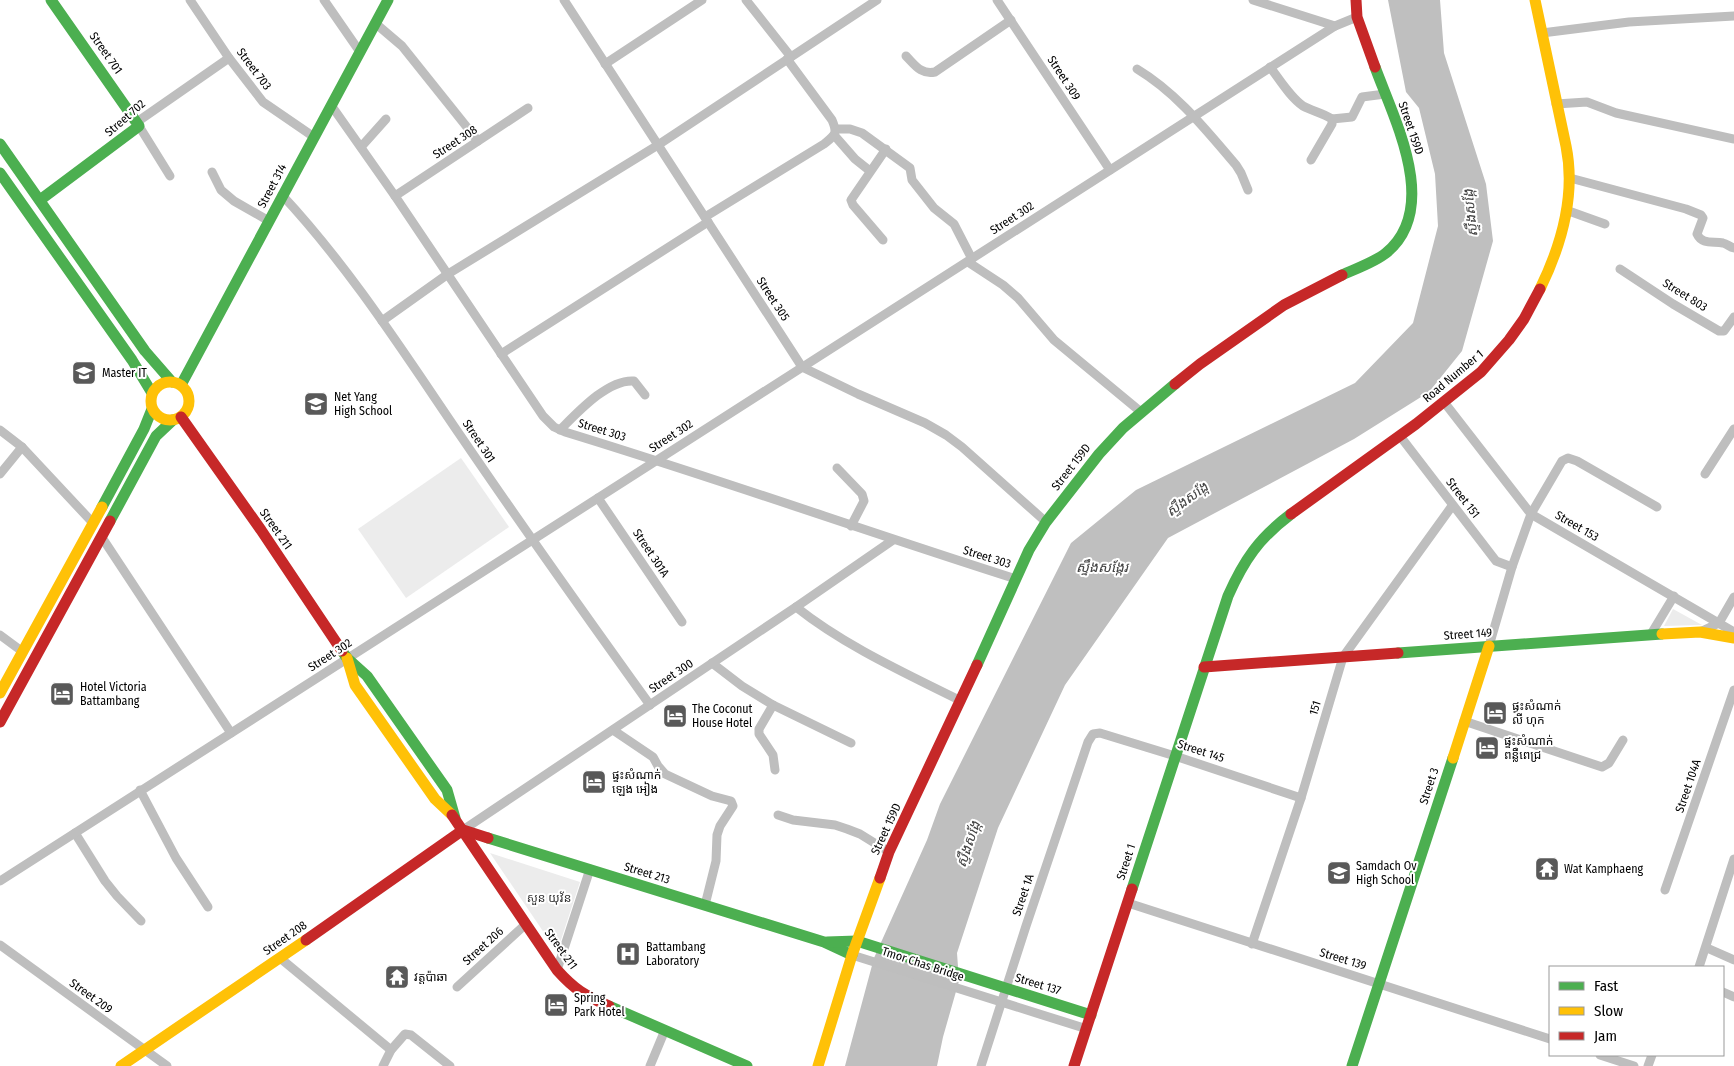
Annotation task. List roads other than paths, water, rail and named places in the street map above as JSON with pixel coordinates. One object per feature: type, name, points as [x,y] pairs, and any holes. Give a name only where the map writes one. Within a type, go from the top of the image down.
[{"type":"street","name":"Street 701","points":[[51,0],[138,124]]},
{"type":"street","name":"Street 703","points":[[190,0],[229,58],[263,102],[314,138]]},
{"type":"street","points":[[324,0],[360,52]]},
{"type":"street","name":"Street 314","points":[[177,384],[269,221],[388,0]]},
{"type":"street","name":"Street 305","points":[[564,0],[802,367]]},
{"type":"street","points":[[605,64],[702,0]]},
{"type":"street","points":[[746,0],[832,120],[835,132],[855,159],[870,171]]},
{"type":"street","points":[[382,320],[448,274],[658,145],[877,0]]},
{"type":"street","name":"Street 309","points":[[997,0],[1110,170]]},
{"type":"street","points":[[1253,0],[1335,26]]},
{"type":"street","name":"Street 159D","points":[[818,1066],[852,955],[889,852],[961,701],[1029,550],[1046,522],[1099,454],[1123,428],[1200,364],[1284,305],[1386,253],[1395,245],[1402,234],[1412,198],[1412,182],[1408,156],[1357,16],[1356,0]]},
{"type":"street","name":"Road Number 1","points":[[1204,667],[1233,582],[1243,563],[1259,542],[1270,530],[1316,494],[1400,436],[1493,361],[1508,342],[1537,296],[1560,239],[1566,210],[1570,167],[1535,0]]},
{"type":"street","name":"Street 302","points":[[0,880],[970,261],[1193,116],[1335,26],[1357,16]]},
{"type":"street","points":[[1542,33],[1629,22],[1734,16]]},
{"type":"street","points":[[906,56],[922,72],[935,72],[1011,20]]},
{"type":"street","points":[[375,23],[402,46],[478,142]]},
{"type":"street","name":"Street 702","points":[[40,200],[138,124],[229,58]]},
{"type":"street","points":[[1270,67],[1295,99],[1304,106],[1332,119],[1352,117],[1362,97],[1385,94]]},
{"type":"street","points":[[1137,69],[1153,79],[1193,116],[1242,173],[1248,190]]},
{"type":"street","points":[[1556,104],[1587,102],[1616,113],[1734,139]]},
{"type":"street","name":"Street 303","points":[[331,105],[395,196],[543,416],[560,430],[657,460],[893,540],[1016,579]]},
{"type":"street","name":"Street 308","points":[[395,196],[528,108]]},
{"type":"street","points":[[360,147],[386,119]]},
{"type":"street","points":[[1311,160],[1332,124],[1332,119]]},
{"type":"street","points":[[138,124],[170,176]]},
{"type":"street","points":[[501,354],[824,144],[835,132],[850,129],[862,133],[910,168],[915,185],[934,208],[954,224],[970,261],[1018,298],[1054,340],[1141,412]]},
{"type":"street","points":[[0,722],[156,436],[177,419],[187,409],[189,404],[188,394],[146,352],[40,200],[1,149]]},
{"type":"street","points":[[883,240],[853,205],[851,200],[886,150]]},
{"type":"street","points":[[212,172],[221,190],[234,201],[269,221]]},
{"type":"street","points":[[0,173],[132,360],[152,393],[152,409],[158,417],[168,420],[177,419]]},
{"type":"street","points":[[1570,178],[1686,209],[1703,218],[1698,234],[1699,238],[1706,242],[1724,244],[1734,248]]},
{"type":"street","name":"Street 301","points":[[282,195],[315,230],[382,320],[532,540],[650,705]]},
{"type":"street","points":[[1566,210],[1605,224]]},
{"type":"street","name":"Street 803","points":[[1620,269],[1673,304],[1719,331],[1724,331],[1728,328],[1734,317]]},
{"type":"street","points":[[802,367],[946,435],[1046,522]]},
{"type":"street","points":[[560,430],[592,398],[625,380],[634,381],[645,396]]},
{"type":"street","points":[[152,393],[159,386],[177,384]]},
{"type":"street","name":"Street 153","points":[[1444,402],[1531,514],[1734,632]]},
{"type":"street","points":[[0,694],[144,429],[152,409]]},
{"type":"street","name":"Street 211","points":[[177,419],[261,530],[347,658],[355,686],[435,799],[455,818],[557,970],[571,986],[587,996],[747,1066]]},
{"type":"street","points":[[1705,474],[1734,429]]},
{"type":"street","points":[[0,430],[22,447],[93,523]]},
{"type":"street","name":"Street 151","points":[[1400,436],[1496,561],[1512,567]]},
{"type":"street","points":[[0,474],[22,447]]},
{"type":"street","name":"Street 3","points":[[1352,1066],[1489,646],[1512,567],[1531,514],[1562,461],[1568,458],[1577,461],[1657,507]]},
{"type":"street","points":[[837,468],[862,494],[864,502],[851,526]]},
{"type":"street","name":"Street 301A","points":[[598,498],[682,622]]},
{"type":"street","name":"151","points":[[1252,944],[1301,798],[1343,657],[1452,506]]},
{"type":"street","points":[[102,536],[231,733]]},
{"type":"street","name":"Street 300","points":[[463,830],[893,540]]},
{"type":"street","points":[[1651,634],[1674,596]]},
{"type":"street","points":[[1700,632],[1719,623],[1734,597]]},
{"type":"street","points":[[796,607],[813,621],[866,652],[961,701]]},
{"type":"street","name":"Street 149","points":[[1204,667],[1651,634],[1700,632],[1734,638]]},
{"type":"street","points":[[0,636],[23,652]]},
{"type":"street","points":[[712,663],[742,686],[773,705],[851,743]]},
{"type":"street","name":"Street 1","points":[[1074,1066],[1204,667]]},
{"type":"street","name":"Street 104A","points":[[1665,890],[1734,690]]},
{"type":"street","points":[[773,705],[759,729],[759,734],[773,755],[775,770]]},
{"type":"street","points":[[1464,721],[1602,767],[1609,764],[1622,740]]},
{"type":"street","points":[[613,730],[653,757],[665,774],[712,796],[731,801],[732,806],[717,835],[716,861],[705,905]]},
{"type":"street","name":"Street 145","points":[[1093,734],[1100,733],[1175,756],[1301,798]]},
{"type":"street","name":"Street 1A","points":[[981,1066],[1088,742],[1093,734]]},
{"type":"street","points":[[140,790],[176,858],[208,907]]},
{"type":"street","points":[[778,815],[800,821],[835,825],[847,829],[860,834],[889,852]]},
{"type":"street","name":"Street 213","points":[[463,830],[824,942],[852,955],[866,959]]},
{"type":"street","name":"Street 208","points":[[121,1066],[463,830]]},
{"type":"street","points":[[75,833],[117,896],[141,921]]},
{"type":"street","points":[[1699,966],[1707,948],[1734,859]]},
{"type":"street","points":[[557,970],[590,869]]},
{"type":"street","points":[[1725,887],[1734,891]]},
{"type":"street","name":"Street 139","points":[[1128,903],[1549,1039]]},
{"type":"street","name":"Street 206","points":[[457,987],[526,924]]},
{"type":"street","name":"Street 213","points":[[824,942],[857,942],[872,946]]},
{"type":"street","name":"Street 209","points":[[0,945],[167,1066]]},
{"type":"street","name":"Street 137","points":[[872,946],[1091,1015]]},
{"type":"street","points":[[1707,948],[1734,960]]},
{"type":"street","points":[[280,958],[391,1050]]},
{"type":"street","name":"Tmor Chas Bridge","points":[[866,959],[1001,1002]]},
{"type":"street","points":[[1001,1002],[1087,1029]]},
{"type":"street","points":[[650,1066],[665,1030]]},
{"type":"street","points":[[383,1066],[391,1050],[405,1034],[411,1035],[450,1066]]},
{"type":"street","points":[[1609,1062],[1634,1066]]},
{"type":"water","name":"ស្ទឹងសង្កែរ","points":[[1388,0],[1440,0],[1444,53],[1486,184],[1493,241],[1462,351],[1429,392],[1354,439],[1168,538],[1065,685],[998,828],[957,953],[959,981],[937,1066],[845,1066],[874,958],[927,840],[940,804],[1071,543],[1136,490],[1355,383],[1413,323],[1438,226],[1435,174],[1419,108],[1406,92]]},
{"type":"place","name":"Master IT","points":[[84,373]]},
{"type":"place","name":"Net Yang High School","points":[[316,404]]},
{"type":"place","name":"Hotel Victoria Battambang","points":[[62,694]]},
{"type":"place","name":"ផ្ទះសំណាក់ លី ហុក","points":[[1495,713]]},
{"type":"place","name":"The Coconut House Hotel","points":[[675,716]]},
{"type":"place","name":"ផ្ទះសំណាក់ ពន្លឺពេជ្រ","points":[[1487,748]]},
{"type":"place","name":"ផ្ទះសំណាក់ ឡេង អៀង","points":[[594,782]]},
{"type":"place","name":"Wat Kamphaeng","points":[[1547,869]]},
{"type":"place","name":"Samdach Ov High School","points":[[1339,873]]},
{"type":"place","name":"Battambang Laboratory","points":[[628,954]]},
{"type":"place","name":"វត្តប៉ាឆា","points":[[397,977]]},
{"type":"place","name":"Spring Park Hotel","points":[[556,1005]]},
{"type":"water label","name":"ស្ទឹងសង្កែ","points":[[1470,213]]},
{"type":"water label","name":"ស្ទឹងសង្កែ","points":[[1187,499]]},
{"type":"water label","name":"ស្ទឹងសង្កែ","points":[[968,844]]},
{"type":"park label","name":"សួន យុវ័ន","points":[[549,898]]}]
